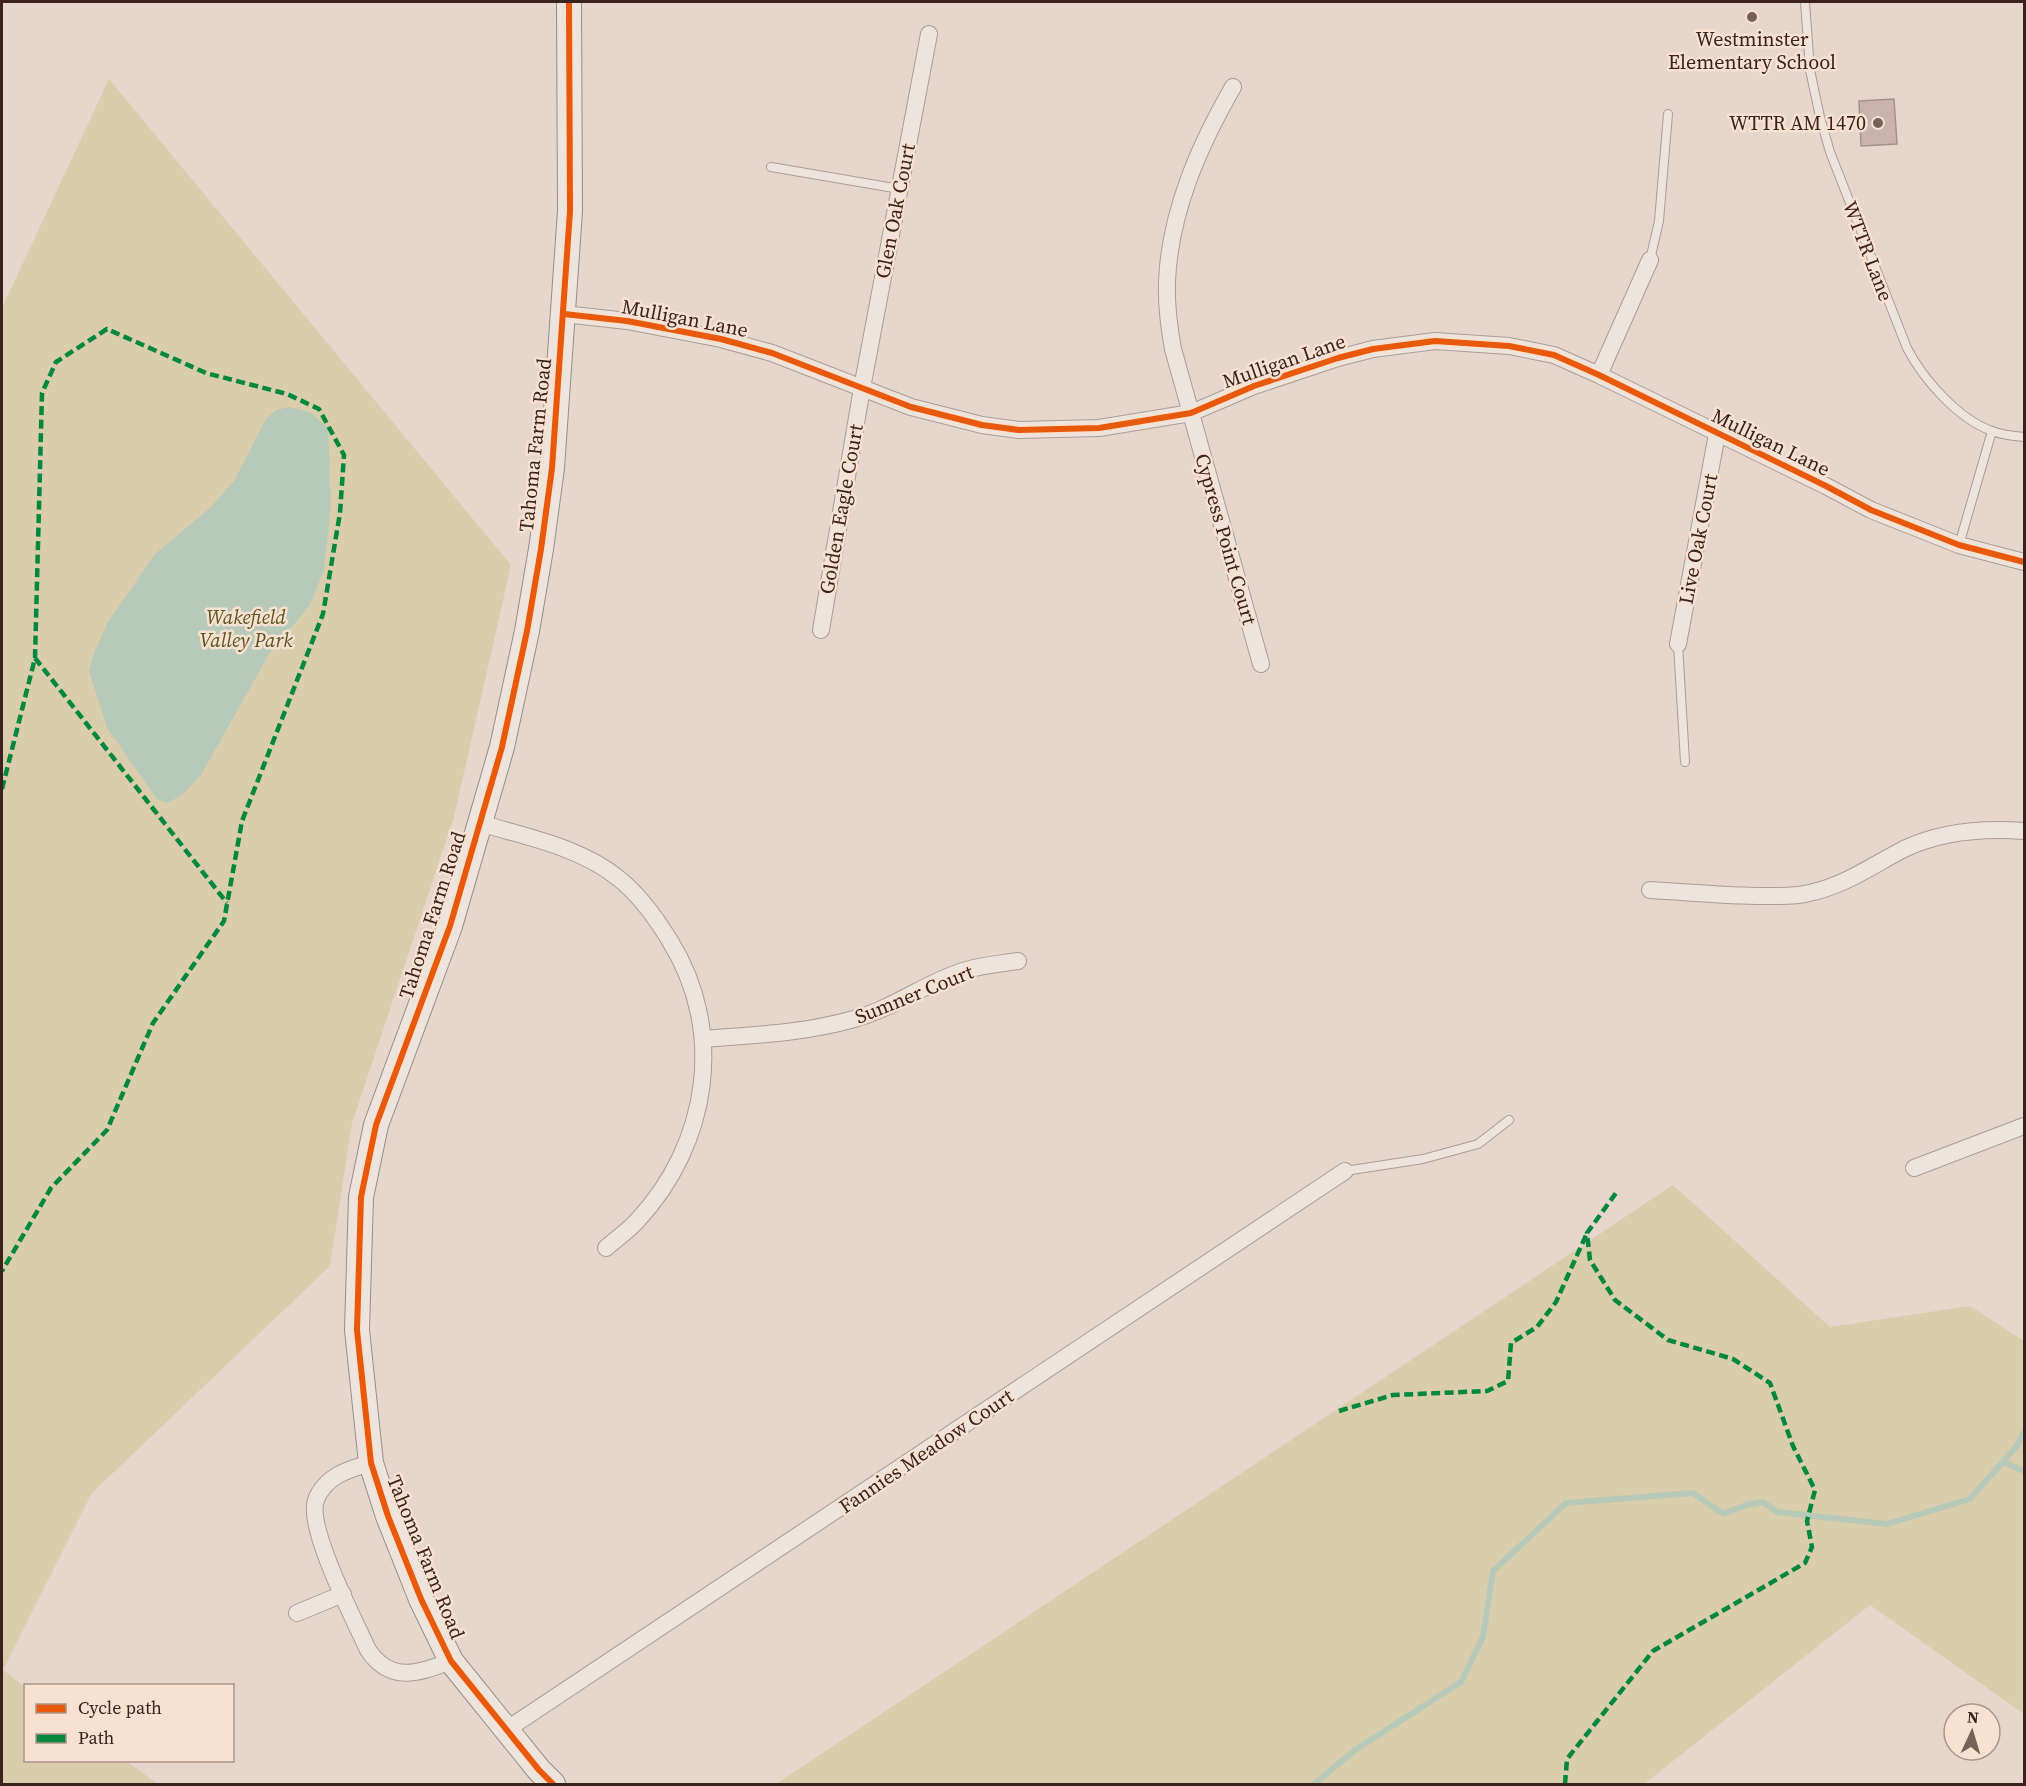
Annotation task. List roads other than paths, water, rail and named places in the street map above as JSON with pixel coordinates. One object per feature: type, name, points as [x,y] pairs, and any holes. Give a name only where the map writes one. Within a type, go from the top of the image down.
[{"type":"street","name":"Tahoma Farm Road","points":[[553,1785],[451,1661],[421,1599],[388,1516],[371,1463],[357,1330],[362,1197],[376,1125],[450,926],[502,747],[527,631],[539,560],[552,468],[570,211],[569,2]]},
{"type":"street","name":"Glen Oak Court","points":[[862,388],[929,34]]},
{"type":"street","name":"Cypress Point Court","points":[[1233,87],[1210,126],[1180,205],[1170,249],[1167,281],[1168,315],[1173,349],[1262,664]]},
{"type":"street","points":[[1599,375],[1650,260]]},
{"type":"street","name":"Mulligan Lane","points":[[564,314],[627,321],[721,339],[772,353],[945,417],[1019,430],[1100,428],[1191,413],[1254,386],[1372,349],[1435,341],[1509,346],[1554,355],[1599,375],[1871,510],[1959,545],[2025,562]]},
{"type":"street","name":"Golden Eagle Court","points":[[821,630],[862,388]]},
{"type":"street","name":"Live Oak Court","points":[[1678,644],[1717,434]]},
{"type":"street","points":[[480,823],[570,852],[595,863],[618,878],[638,897],[663,930],[687,971],[698,1008],[704,1039],[701,1095],[686,1146],[674,1170],[637,1221],[606,1248]]},
{"type":"street","points":[[1650,890],[1748,896],[1792,896],[1835,885],[1906,849],[1947,834],[1995,829],[2025,831]]},
{"type":"street","name":"Sumner Court","points":[[704,1039],[780,1033],[854,1019],[896,1004],[964,970],[1018,961]]},
{"type":"street","points":[[1914,1168],[2025,1126]]},
{"type":"street","name":"Fannies Meadow Court","points":[[506,1730],[1345,1171]]},
{"type":"street","points":[[371,1463],[348,1469],[336,1476],[326,1484],[315,1501],[318,1530],[343,1593],[368,1650],[375,1660],[386,1668],[399,1673],[422,1672],[451,1661]]},
{"type":"street","points":[[297,1613],[343,1593]]},
{"type":"lane","name":"WTTR Lane","points":[[1805,2],[1810,70],[1830,152],[1896,324],[1916,365],[1940,395],[1974,422],[1992,431],[2025,437]]},
{"type":"lane","points":[[1650,260],[1659,221],[1668,114]]},
{"type":"lane","points":[[771,167],[900,189]]},
{"type":"lane","points":[[1959,545],[1992,431]]},
{"type":"lane","points":[[1678,644],[1685,762]]},
{"type":"lane","points":[[1345,1171],[1423,1159],[1478,1144],[1509,1120]]},
{"type":"waterway","points":[[1314,1784],[1355,1750],[1461,1682],[1483,1637],[1493,1571],[1566,1503],[1693,1493],[1723,1514],[1746,1505],[1763,1502],[1777,1512],[1887,1524],[1970,1499],[2016,1447],[2024,1432]]},
{"type":"waterway","points":[[2003,1462],[2024,1471]]},
{"type":"place","name":"Westminster Elementary School","points":[[1752,17]]},
{"type":"place","name":"WTTR AM 1470","points":[[1878,123]]},
{"type":"park label","name":"Wakefield Valley Park","points":[[246,628]]}]
